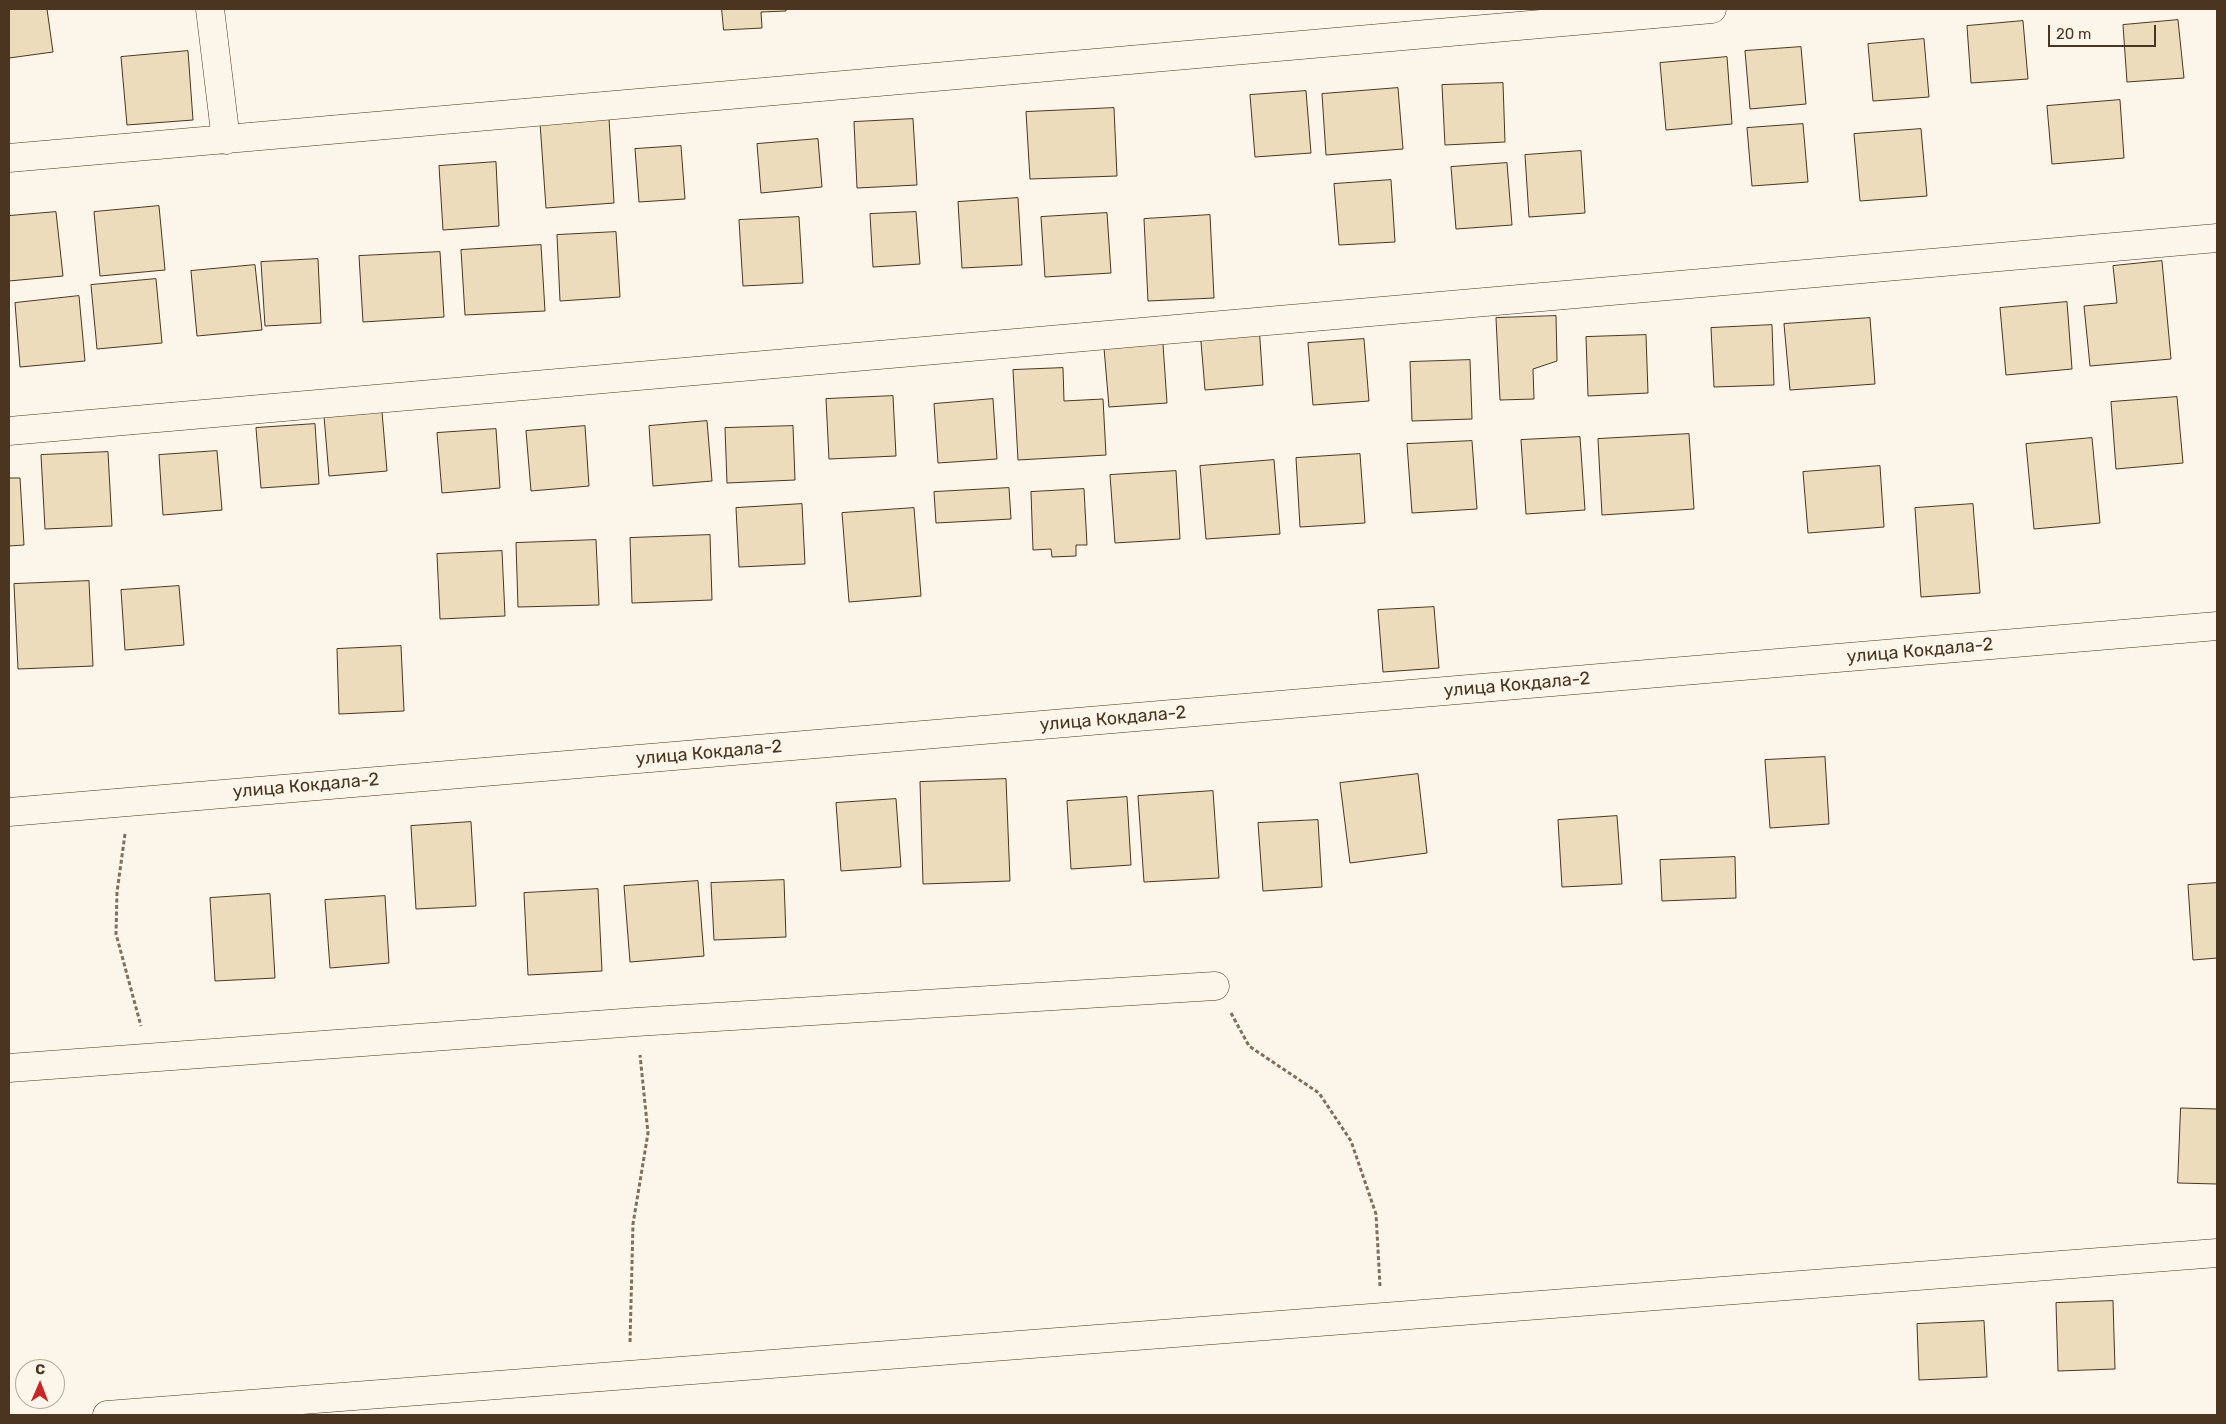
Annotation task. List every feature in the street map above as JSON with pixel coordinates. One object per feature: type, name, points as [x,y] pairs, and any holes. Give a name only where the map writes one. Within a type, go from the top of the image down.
[{"type":"street","points":[[210,9],[226,140]]},
{"type":"street","points":[[9,158],[1712,9]]},
{"type":"street","points":[[9,431],[2217,238]]},
{"type":"street","name":"улица Кокдала-2","points":[[9,812],[2217,626]]},
{"type":"street","points":[[9,1068],[636,1022],[1215,986]]},
{"type":"street","points":[[107,1415],[2217,1254]]},
{"type":"path","points":[[129,801],[117,892],[116,934],[150,1058]]},
{"type":"path","points":[[1215,986],[1249,1046],[1319,1094],[1351,1141],[1376,1214],[1382,1318]]},
{"type":"path","points":[[629,1375],[633,1224],[648,1133],[636,1022]]},
{"type":"building","points":[[9,9],[47,9],[53,52],[9,58]]},
{"type":"building","points":[[722,9],[786,9],[786,11],[761,12],[762,28],[724,30]]},
{"type":"building","points":[[2178,20],[2184,78],[2127,82],[2123,25]]},
{"type":"building","points":[[2023,21],[2028,79],[1971,83],[1967,26]]},
{"type":"building","points":[[1924,39],[1929,97],[1873,101],[1868,44]]},
{"type":"building","points":[[1801,47],[1806,104],[1750,109],[1745,51]]},
{"type":"building","points":[[188,51],[193,120],[127,125],[121,57]]},
{"type":"building","points":[[1727,57],[1732,124],[1666,130],[1660,63]]},
{"type":"building","points":[[1503,83],[1505,142],[1445,145],[1442,85]]},
{"type":"building","points":[[1398,88],[1403,149],[1326,155],[1322,94]]},
{"type":"building","points":[[1306,91],[1311,153],[1255,157],[1250,95]]},
{"type":"building","points":[[2120,100],[2124,158],[2052,164],[2047,106]]},
{"type":"building","points":[[1114,108],[1117,176],[1030,179],[1026,112]]},
{"type":"building","points":[[609,118],[614,203],[546,208],[540,123]]},
{"type":"building","points":[[913,119],[917,185],[857,188],[854,122]]},
{"type":"building","points":[[1803,124],[1808,182],[1752,186],[1747,128]]},
{"type":"building","points":[[1921,129],[1927,196],[1860,201],[1854,134]]},
{"type":"building","points":[[818,139],[822,187],[761,193],[757,144]]},
{"type":"building","points":[[681,146],[685,199],[639,202],[635,149]]},
{"type":"building","points":[[1581,151],[1585,213],[1529,217],[1525,155]]},
{"type":"building","points":[[496,162],[499,226],[443,230],[439,166]]},
{"type":"building","points":[[1507,163],[1512,225],[1456,229],[1451,167]]},
{"type":"building","points":[[1391,180],[1395,242],[1339,245],[1334,184]]},
{"type":"building","points":[[1018,198],[1022,265],[962,268],[958,202]]},
{"type":"building","points":[[159,206],[165,270],[100,276],[94,212]]},
{"type":"building","points":[[56,212],[63,276],[9,281],[9,216]]},
{"type":"building","points":[[916,212],[920,264],[873,267],[870,214]]},
{"type":"building","points":[[1107,213],[1111,273],[1045,277],[1041,217]]},
{"type":"building","points":[[1210,215],[1214,298],[1148,301],[1144,219]]},
{"type":"building","points":[[799,217],[803,283],[743,286],[739,220]]},
{"type":"building","points":[[616,232],[620,297],[560,301],[557,235]]},
{"type":"building","points":[[541,245],[545,311],[465,315],[461,250]]},
{"type":"building","points":[[440,252],[444,317],[363,322],[359,256]]},
{"type":"building","points":[[318,259],[321,323],[265,326],[261,262]]},
{"type":"building","points":[[2162,261],[2171,359],[2090,366],[2084,306],[2117,303],[2113,266]]},
{"type":"building","points":[[255,265],[262,330],[197,336],[191,271]]},
{"type":"building","points":[[156,279],[162,343],[97,349],[91,285]]},
{"type":"building","points":[[79,296],[85,361],[20,367],[15,303]]},
{"type":"building","points":[[2067,302],[2072,369],[2006,375],[2000,308]]},
{"type":"building","points":[[1556,316],[1557,361],[1533,369],[1534,399],[1500,400],[1496,318]]},
{"type":"building","points":[[1870,318],[1875,384],[1790,390],[1784,324]]},
{"type":"building","points":[[1259,325],[1263,385],[1205,390],[1200,330]]},
{"type":"building","points":[[1772,325],[1774,385],[1714,387],[1711,328]]},
{"type":"building","points":[[1646,335],[1648,393],[1588,396],[1586,337]]},
{"type":"building","points":[[1364,339],[1369,401],[1313,405],[1308,343]]},
{"type":"building","points":[[1163,344],[1167,403],[1109,407],[1104,348]]},
{"type":"building","points":[[1470,360],[1472,419],[1412,421],[1410,362]]},
{"type":"building","points":[[1063,368],[1064,401],[1103,399],[1106,455],[1018,460],[1013,370]]},
{"type":"building","points":[[893,396],[896,456],[829,459],[826,399]]},
{"type":"building","points":[[2177,397],[2183,463],[2116,469],[2111,402]]},
{"type":"building","points":[[993,399],[997,459],[938,463],[934,404]]},
{"type":"building","points":[[382,412],[387,471],[329,476],[324,416]]},
{"type":"building","points":[[707,421],[712,481],[653,486],[649,426]]},
{"type":"building","points":[[315,424],[319,484],[261,488],[256,428]]},
{"type":"building","points":[[585,426],[589,486],[531,491],[526,431]]},
{"type":"building","points":[[793,426],[795,480],[727,483],[725,428]]},
{"type":"building","points":[[496,429],[500,488],[442,493],[437,433]]},
{"type":"building","points":[[1689,434],[1694,509],[1602,515],[1598,439]]},
{"type":"building","points":[[1580,437],[1585,510],[1526,514],[1521,440]]},
{"type":"building","points":[[2092,438],[2100,523],[2034,529],[2026,444]]},
{"type":"building","points":[[1472,441],[1477,509],[1412,513],[1407,444]]},
{"type":"building","points":[[217,451],[222,510],[163,515],[159,455]]},
{"type":"building","points":[[108,452],[112,526],[45,529],[41,455]]},
{"type":"building","points":[[1360,454],[1365,523],[1300,527],[1296,458]]},
{"type":"building","points":[[1274,460],[1280,534],[1206,539],[1200,466]]},
{"type":"building","points":[[1880,466],[1884,527],[1808,533],[1803,472]]},
{"type":"building","points":[[1176,471],[1180,539],[1115,543],[1110,475]]},
{"type":"building","points":[[9,478],[20,478],[24,545],[9,546]]},
{"type":"building","points":[[1009,488],[1011,519],[936,523],[934,492]]},
{"type":"building","points":[[1084,489],[1087,545],[1076,545],[1076,556],[1052,557],[1051,549],[1033,550],[1031,492]]},
{"type":"building","points":[[802,504],[805,564],[739,567],[736,508]]},
{"type":"building","points":[[1973,504],[1980,593],[1921,597],[1915,508]]},
{"type":"building","points":[[914,508],[921,596],[849,602],[842,513]]},
{"type":"building","points":[[710,535],[712,600],[632,603],[630,538]]},
{"type":"building","points":[[596,540],[599,605],[518,607],[516,543]]},
{"type":"building","points":[[502,551],[505,616],[440,619],[437,554]]},
{"type":"building","points":[[89,581],[93,666],[18,669],[14,584]]},
{"type":"building","points":[[179,586],[184,645],[125,650],[121,590]]},
{"type":"building","points":[[1434,607],[1439,668],[1383,672],[1378,610]]},
{"type":"building","points":[[401,646],[404,711],[339,714],[337,649]]},
{"type":"building","points":[[1825,757],[1829,824],[1770,828],[1765,760]]},
{"type":"building","points":[[1418,774],[1427,853],[1350,863],[1340,783]]},
{"type":"building","points":[[1006,779],[1010,881],[923,884],[920,782]]},
{"type":"building","points":[[1213,791],[1219,878],[1144,882],[1138,796]]},
{"type":"building","points":[[1127,797],[1131,865],[1071,869],[1067,801]]},
{"type":"building","points":[[896,799],[901,867],[841,871],[836,803]]},
{"type":"building","points":[[1617,816],[1622,884],[1562,887],[1558,820]]},
{"type":"building","points":[[1318,820],[1322,887],[1263,891],[1258,823]]},
{"type":"building","points":[[471,822],[476,906],[416,909],[411,826]]},
{"type":"building","points":[[1735,857],[1736,898],[1662,901],[1660,860]]},
{"type":"building","points":[[784,880],[786,937],[714,940],[711,883]]},
{"type":"building","points":[[698,881],[704,956],[630,962],[624,886]]},
{"type":"building","points":[[2217,883],[2217,958],[2193,960],[2188,885]]},
{"type":"building","points":[[598,889],[602,971],[528,975],[524,893]]},
{"type":"building","points":[[270,894],[275,978],[215,981],[210,898]]},
{"type":"building","points":[[385,896],[389,963],[330,968],[325,900]]},
{"type":"building","points":[[2181,1108],[2217,1109],[2217,1184],[2178,1183]]},
{"type":"building","points":[[2113,1301],[2115,1369],[2058,1371],[2056,1303]]},
{"type":"building","points":[[1984,1321],[1987,1377],[1919,1380],[1917,1324]]}]
